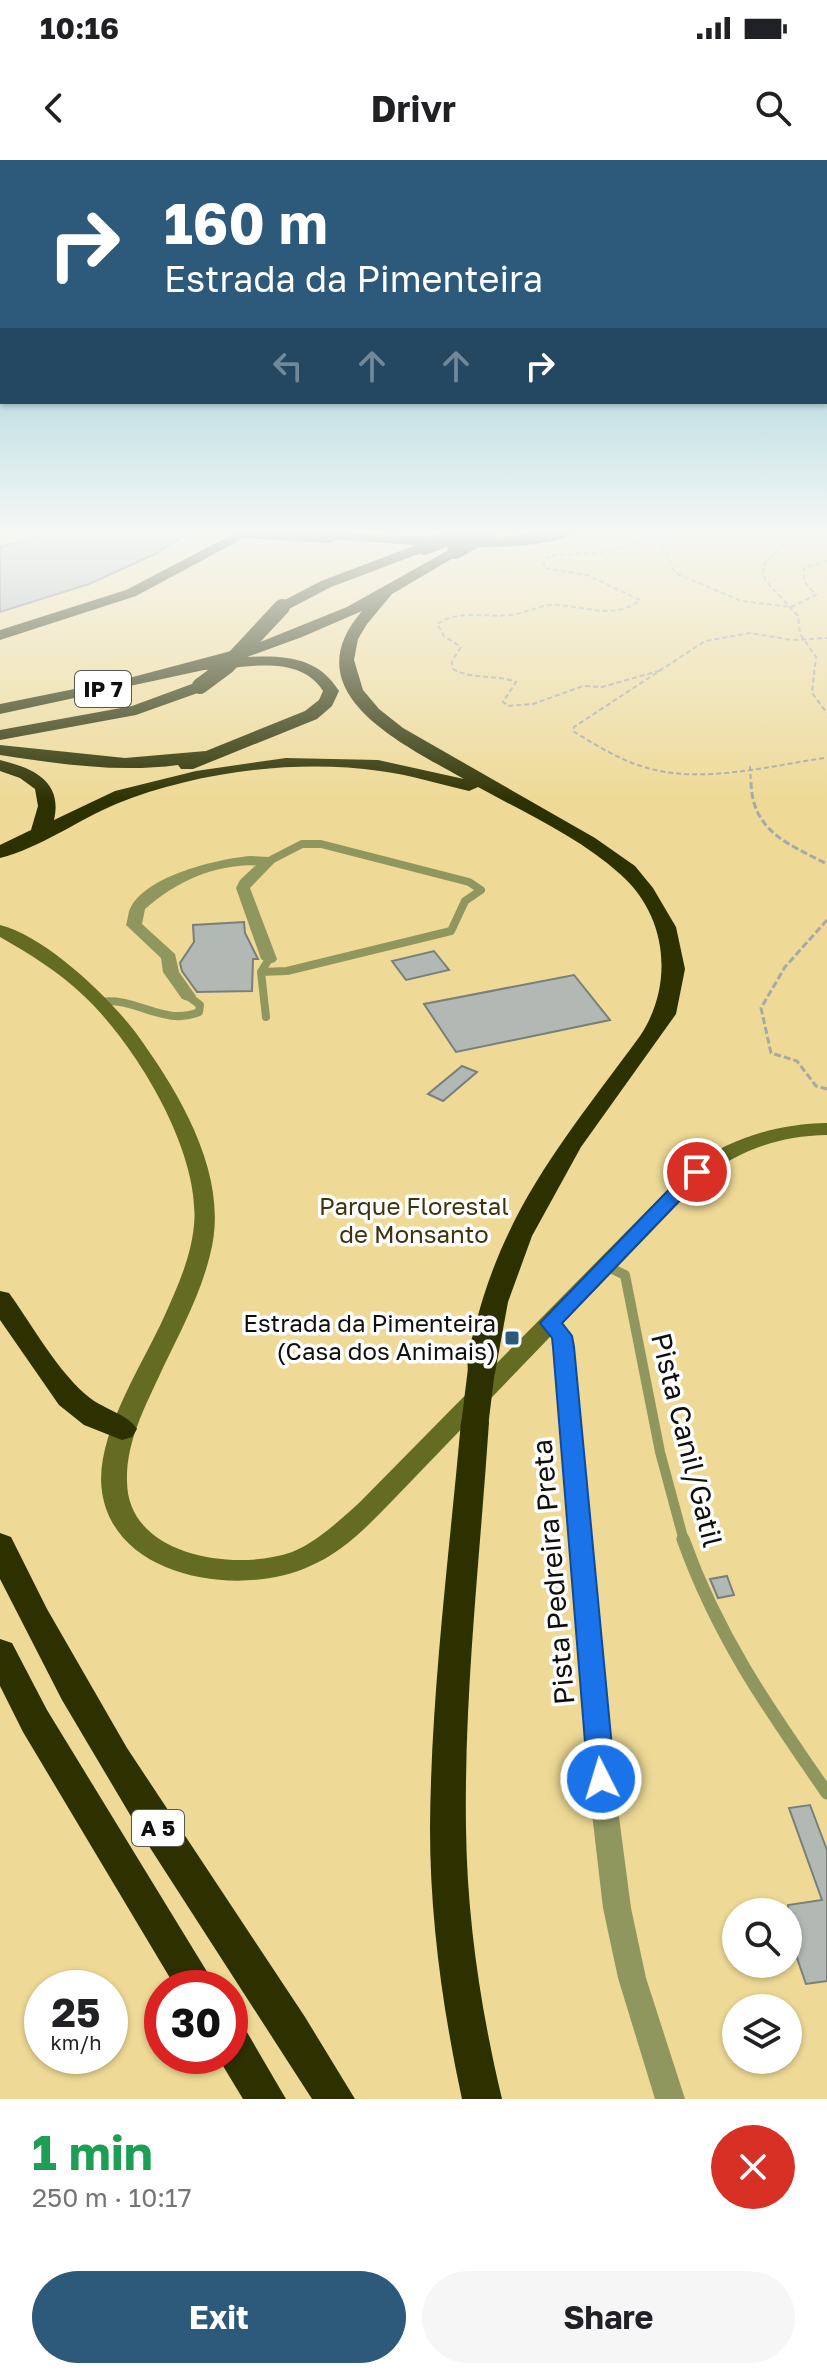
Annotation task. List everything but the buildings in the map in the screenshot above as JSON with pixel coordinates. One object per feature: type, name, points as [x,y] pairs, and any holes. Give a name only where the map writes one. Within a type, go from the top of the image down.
[{"type":"highway","points":[[0,635],[47,620]]},
{"type":"highway","points":[[0,735],[136,710],[200,686],[227,666],[269,620]]},
{"type":"highway","points":[[261,641],[304,620]]},
{"type":"highway","points":[[261,641],[323,620]]},
{"type":"highway","points":[[362,620],[347,650],[349,676],[361,700],[405,738],[611,858],[640,882],[671,938],[676,956],[673,994],[653,1034],[542,1187],[516,1238],[487,1330],[475,1422],[455,1669],[448,1828],[453,1925],[470,2046],[482,2099]]},
{"type":"highway","name":"IP 7","points":[[0,709],[112,688],[205,665],[261,641]]},
{"type":"highway","name":"IP 7","points":[[0,699],[153,668],[261,641]]},
{"type":"highway","points":[[0,852],[107,801],[311,715],[326,702],[331,691],[320,675],[296,665],[266,661],[205,665]]},
{"type":"highway","points":[[0,750],[85,763],[128,765],[171,761],[227,749]]},
{"type":"highway","points":[[107,801],[186,777],[264,764],[328,762],[400,769],[475,788],[528,814],[600,857],[647,896]]},
{"type":"highway","points":[[0,765],[35,780],[46,792],[50,807],[39,833]]},
{"type":"highway","points":[[0,1300],[69,1397],[94,1417],[122,1429]]},
{"type":"highway","name":"A 5","points":[[0,1546],[44,1634],[144,1805],[335,2099]]},
{"type":"highway","name":"A 5","points":[[0,1653],[35,1721],[187,1970]]},
{"type":"highway","points":[[248,2070],[266,2099]]},
{"type":"main road","points":[[0,930],[54,962],[100,1002],[138,1047],[197,1167],[206,1204],[202,1249],[183,1301],[122,1429],[116,1454],[115,1493],[129,1525],[148,1546],[175,1560],[205,1570],[232,1571],[295,1562],[324,1547],[697,1172],[719,1154],[777,1133],[827,1129]]},
{"type":"street","points":[[265,966],[243,888],[269,861]]},
{"type":"street","points":[[188,996],[171,972],[169,957],[134,925],[138,907],[166,883],[187,874],[227,863],[269,861]]},
{"type":"street","name":"Pista Pedreira Preta","points":[[550,1323],[562,1336],[564,1347],[601,1779],[617,1908],[632,1978],[670,2099]]},
{"type":"lane","points":[[266,1017],[265,966],[287,971],[451,931],[465,901],[481,890],[469,882],[321,844],[302,844],[269,861]]},
{"type":"lane","points":[[100,1002],[122,999],[160,1015],[179,1018],[199,1012],[200,1005],[188,996]]},
{"type":"lane","name":"Pista Canil/Gatil","points":[[606,1266],[625,1275],[672,1504],[697,1574],[718,1624],[780,1727],[827,1793]]},
{"type":"path","points":[[445,620],[437,624],[444,636],[461,647],[452,661],[453,669],[461,675],[495,675],[516,682],[503,702],[508,706],[533,704],[583,686],[602,687],[662,670]]},
{"type":"path","points":[[798,620],[800,634],[816,657],[812,693],[827,713]]},
{"type":"path","points":[[824,758],[664,772],[612,753],[573,731],[585,718],[698,644],[723,636],[750,633],[804,641],[827,638]]},
{"type":"path","points":[[750,766],[754,811],[774,839],[827,864]]},
{"type":"path","points":[[827,920],[785,967],[761,1008],[771,1053],[797,1061],[816,1086],[827,1089]]},
{"type":"green space","name":"Parque Florestal de Monsanto","points":[[0,620],[827,620],[827,2099],[0,2099]]},
{"type":"place","name":"Estrada da Pimenteira (Casa dos Animais)","points":[[512,1338]]},
{"type":"route","points":[[601,1779],[564,1347],[562,1336],[550,1323],[697,1172]]}]
